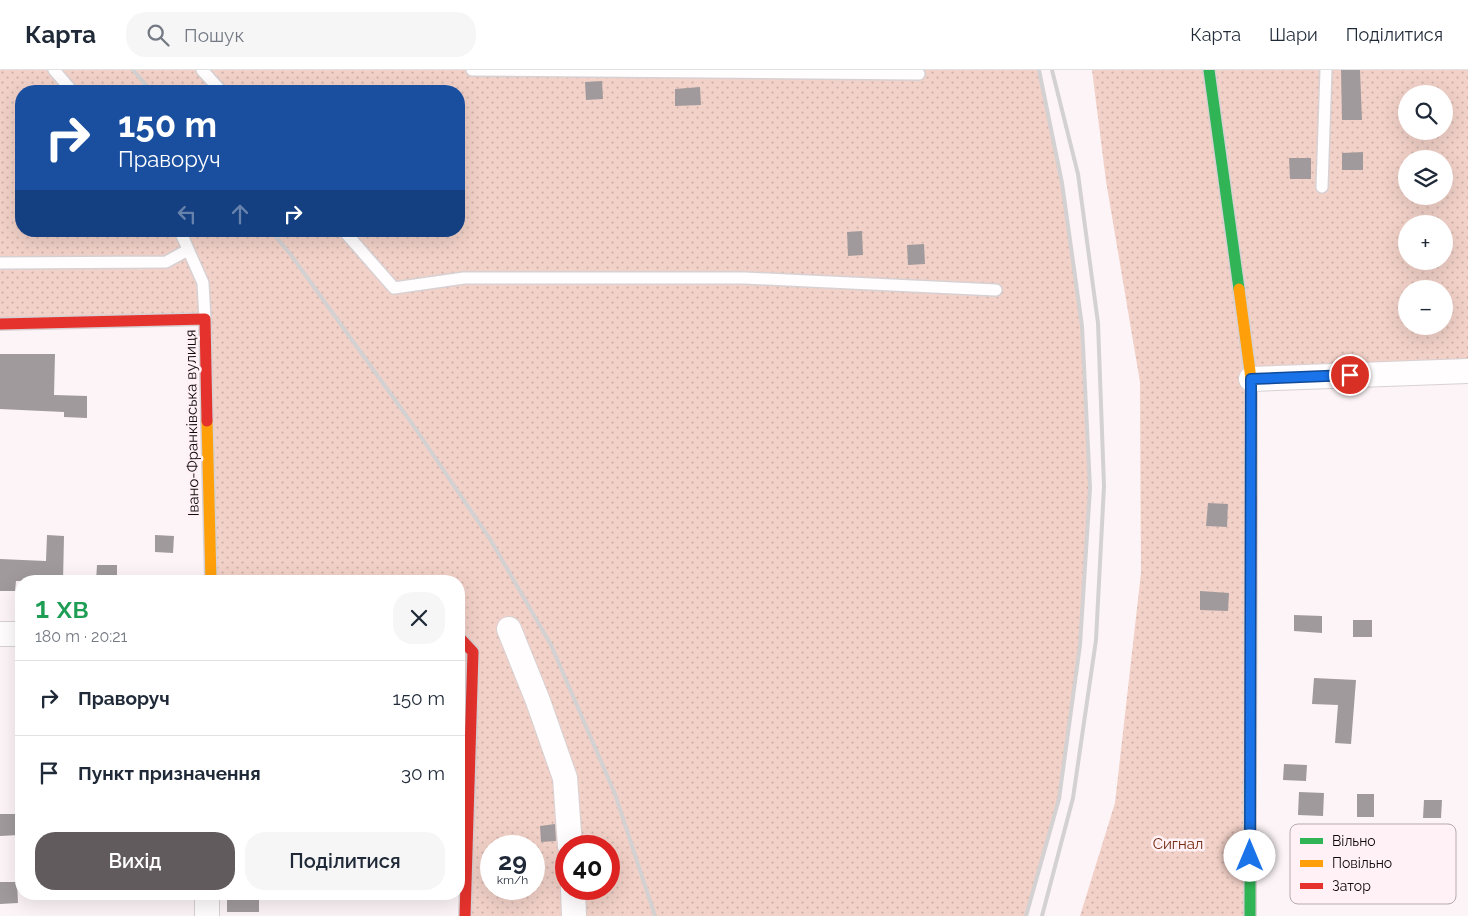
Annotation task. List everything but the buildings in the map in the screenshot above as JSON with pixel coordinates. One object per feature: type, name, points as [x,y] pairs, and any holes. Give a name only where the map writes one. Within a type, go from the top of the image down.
[{"type":"street","points":[[1209,70],[1251,379],[1250,916]]},
{"type":"street","name":"Івано-Франківська вулиця","points":[[0,324],[205,319],[211,575]]},
{"type":"street","points":[[1251,379],[1468,371]]},
{"type":"street","points":[[509,629],[538,701],[565,778],[569,835]]},
{"type":"street","points":[[0,634],[15,634]]},
{"type":"street","points":[[465,643],[473,652],[465,916]]},
{"type":"street","points":[[207,900],[207,916]]},
{"type":"street","points":[[573,900],[574,916]]},
{"type":"lane","points":[[54,70],[67,85]]},
{"type":"lane","points":[[202,70],[216,85]]},
{"type":"lane","points":[[472,70],[919,74]]},
{"type":"lane","points":[[1322,187],[1326,70]]},
{"type":"lane","points":[[183,237],[203,284],[205,319]]},
{"type":"lane","points":[[349,237],[394,288],[464,278],[746,278],[996,290]]},
{"type":"lane","points":[[0,263],[166,262],[188,250]]},
{"type":"green space","points":[[0,70],[1039,70],[1062,183],[1082,326],[1090,488],[1080,645],[1059,799],[1026,916],[465,916],[465,575],[211,575],[205,319],[0,324]]},
{"type":"green space","name":"Сигнал","points":[[1092,70],[1468,70],[1468,371],[1251,379],[1250,916],[1080,916],[1115,803],[1141,573],[1140,382],[1106,181]]},
{"type":"railway","points":[[133,70],[146,85]]},
{"type":"railway","points":[[1026,916],[1059,799],[1080,645],[1090,488],[1082,326],[1062,183],[1039,70]]},
{"type":"railway","points":[[1042,916],[1073,798],[1096,640],[1104,486],[1098,323],[1078,174],[1052,70]]},
{"type":"railway","points":[[276,237],[291,255],[413,425],[490,539],[551,645],[615,794],[655,916]]},
{"type":"traffic: fast","points":[[1209,70],[1239,289]]},
{"type":"traffic: fast","points":[[1250,781],[1250,916]]},
{"type":"traffic: slow","points":[[1239,289],[1251,379],[1251,498]]},
{"type":"traffic: slow","points":[[207,421],[211,575]]},
{"type":"traffic: jam","points":[[0,324],[205,319],[207,421]]},
{"type":"traffic: jam","points":[[1250,781],[1251,498]]},
{"type":"traffic: jam","points":[[465,643],[473,652],[465,916]]},
{"type":"route","points":[[1250,856],[1251,379],[1350,375]]}]
